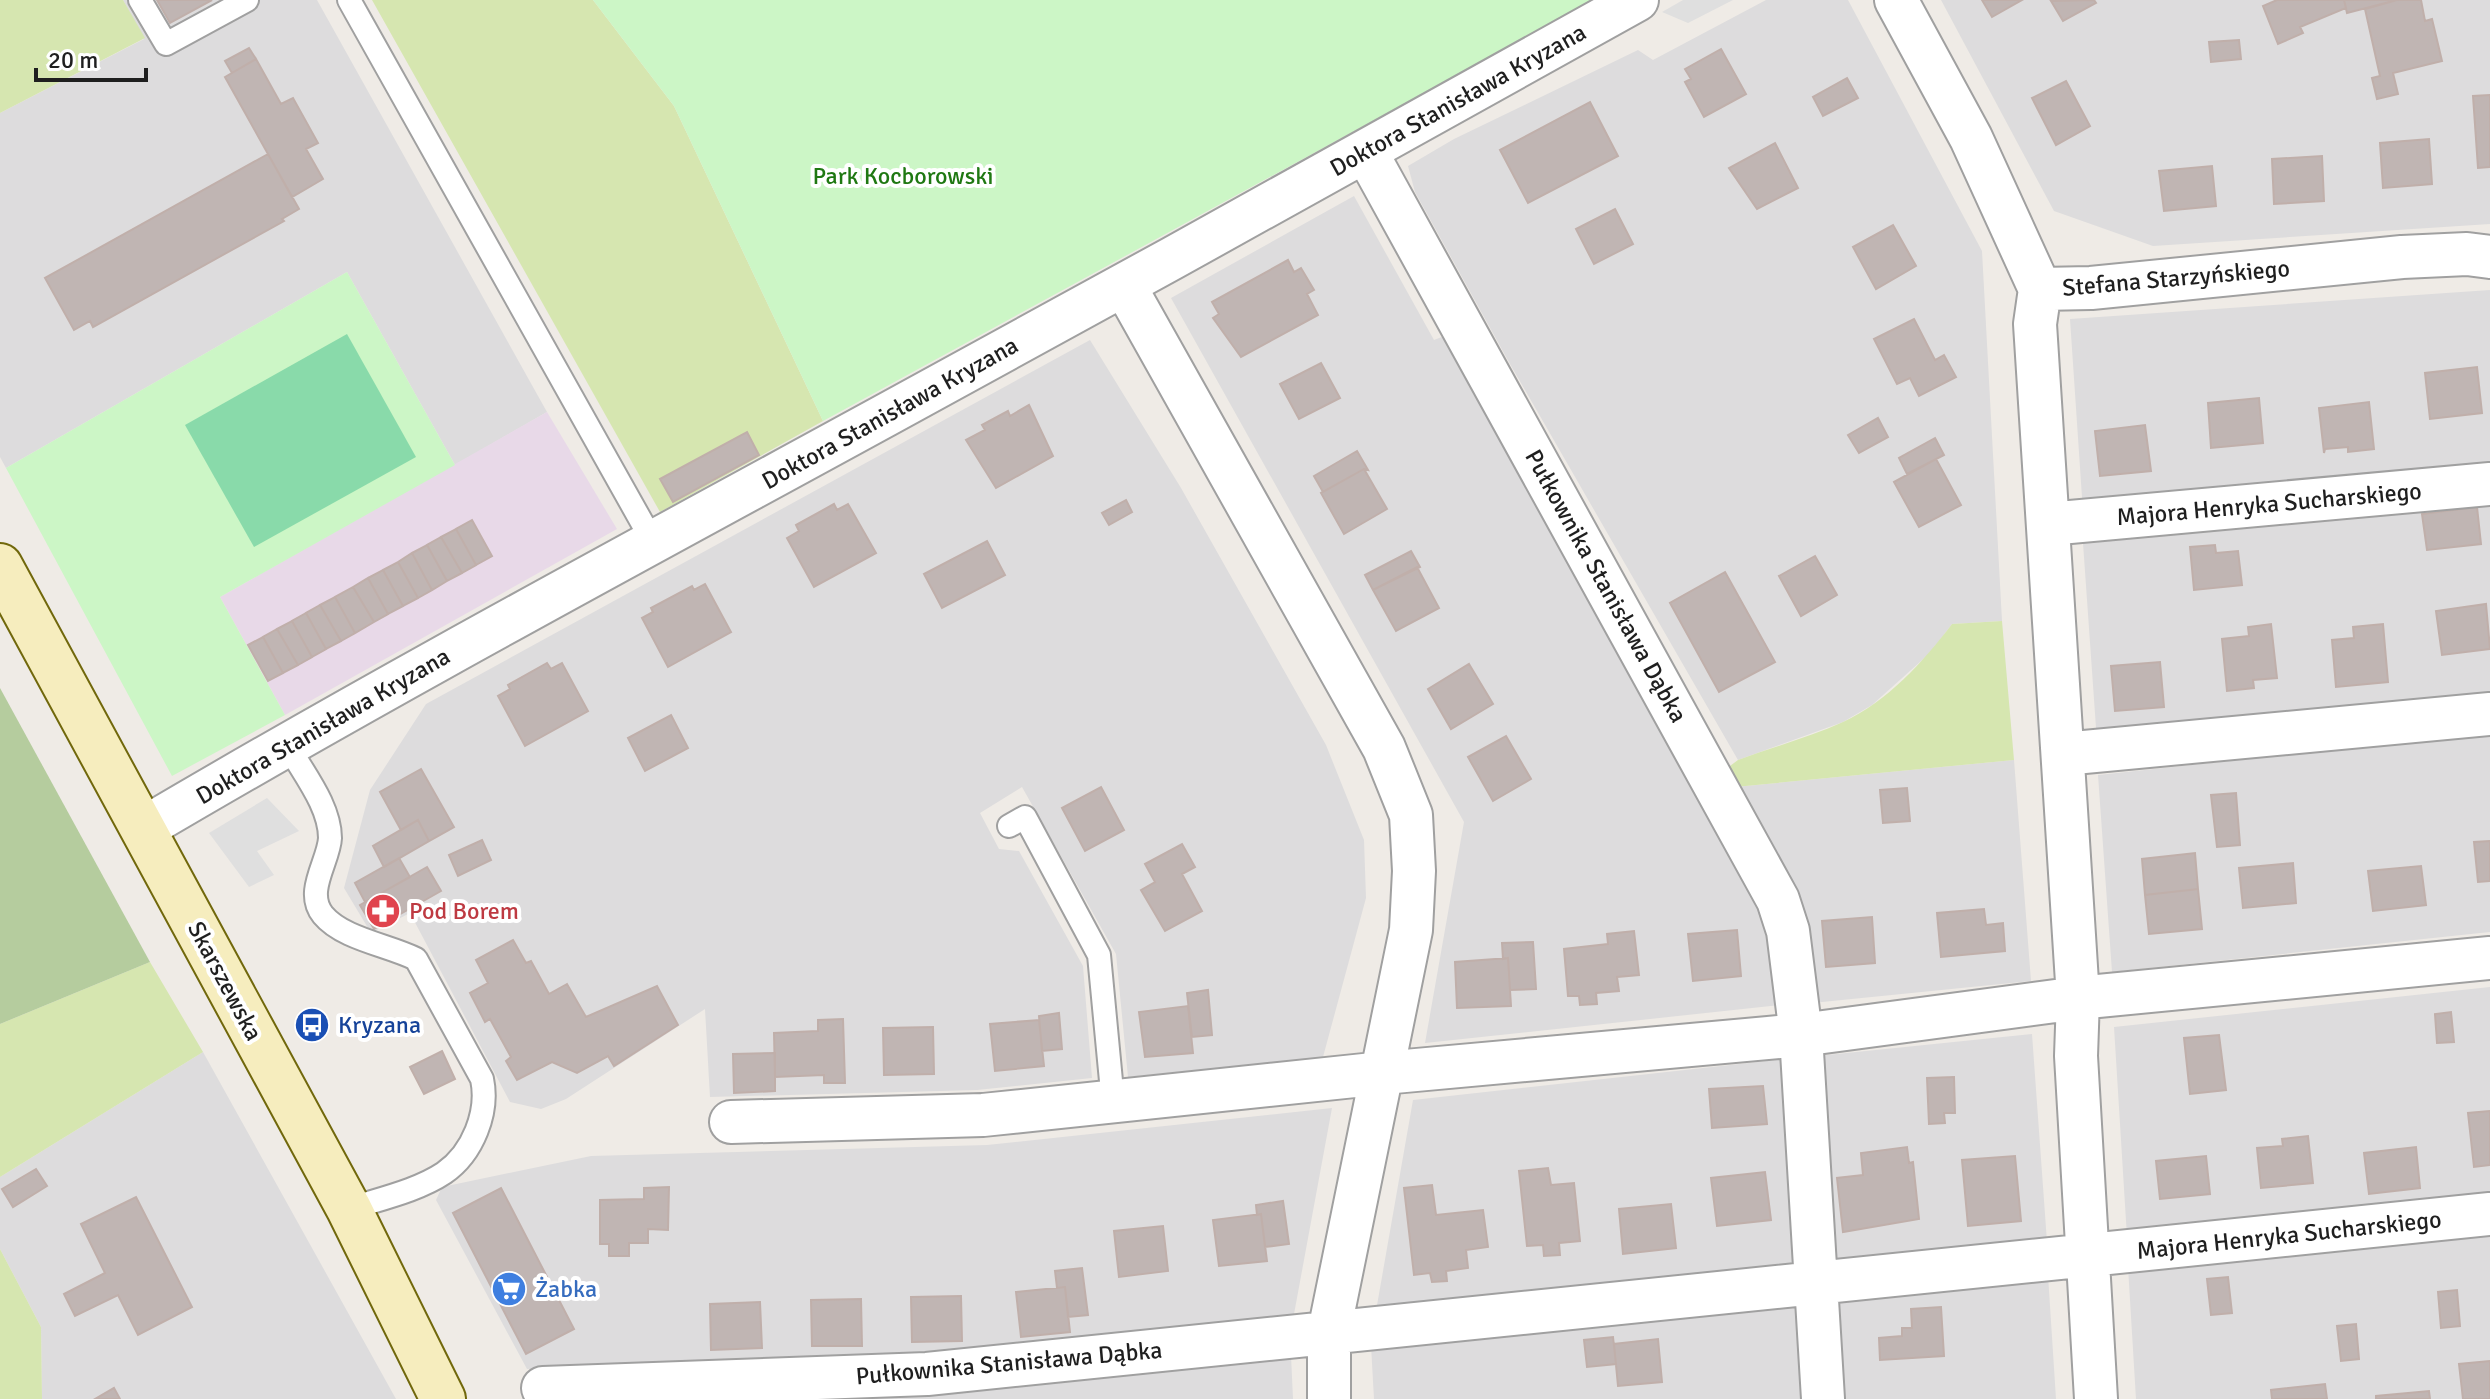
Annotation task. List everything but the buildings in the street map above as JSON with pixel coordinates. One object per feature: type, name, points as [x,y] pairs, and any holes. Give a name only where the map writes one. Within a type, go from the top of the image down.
[{"type":"main road","name":"Skarszewska","points":[[0,566],[349,1209],[443,1399]]},
{"type":"street","name":"Doktora Stanisława Kryzana","points":[[144,828],[287,744],[1637,0]]},
{"type":"street","name":"Stefana Starzyńskiego","points":[[1896,0],[1971,138],[2040,289],[2091,288],[2402,257],[2467,254],[2490,257]]},
{"type":"street","name":"Pułkownika Stanisława Dąbka","points":[[1366,152],[1778,900],[1788,931],[1801,1035],[1823,1399]]},
{"type":"street","points":[[1124,285],[1384,748],[1411,815],[1414,871],[1411,930],[1329,1332],[1329,1399]]},
{"type":"street","points":[[2040,289],[2035,324],[2078,998],[2076,1056],[2096,1399]]},
{"type":"street","name":"Majora Henryka Sucharskiego","points":[[2048,524],[2490,484]]},
{"type":"street","points":[[2063,754],[2490,714]]},
{"type":"street","points":[[731,1122],[983,1115],[1383,1073],[1801,1035],[2078,998],[2490,958]]},
{"type":"street","name":"Majora Henryka Sucharskiego","points":[[1817,1281],[2490,1214]]},
{"type":"street","name":"Pułkownika Stanisława Dąbka","points":[[543,1388],[927,1374],[1817,1281]]},
{"type":"lane","points":[[140,0],[166,44],[247,0]]},
{"type":"lane","points":[[349,0],[653,542]]},
{"type":"lane","points":[[287,744],[324,808],[330,839],[316,893],[321,914],[347,932],[416,959],[482,1079],[485,1096],[480,1122],[466,1150],[444,1173],[349,1209]]},
{"type":"lane","points":[[1009,826],[1025,817],[1099,955],[1113,1102]]},
{"type":"shaded area","points":[[123,0],[317,0],[547,412],[455,465],[347,272],[6,468],[0,457],[0,113],[144,39]]},
{"type":"shaded area","points":[[1683,0],[1733,0],[1688,23],[1662,12]]},
{"type":"shaded area","points":[[1766,0],[1848,0],[1982,251],[2002,621],[1952,624],[1930,653],[1872,705],[1843,722],[1738,760],[1510,364],[1415,192],[1408,166],[1454,139],[1638,50],[1653,60]]},
{"type":"shaded area","points":[[1941,0],[2490,0],[2490,224],[2153,246],[2054,211]]},
{"type":"shaded area","points":[[1354,196],[1434,340],[1452,333],[1775,930],[1781,1005],[1425,1043],[1464,822],[1171,298]]},
{"type":"shaded area","points":[[2490,290],[2490,468],[2083,512],[2070,319]]},
{"type":"shaded area","points":[[1090,340],[1181,488],[1326,745],[1364,840],[1366,898],[1323,1057],[1128,1077],[1116,954],[1022,787],[980,813],[999,849],[1019,851],[1083,966],[1092,1078],[977,1090],[710,1097],[705,1009],[566,1099],[541,1109],[510,1102],[410,913],[371,933],[344,888],[370,790],[426,704]]},
{"type":"shaded area","points":[[547,412],[617,529],[285,715],[220,597]]},
{"type":"shaded area","points":[[2490,502],[2490,701],[2097,742],[2083,543]]},
{"type":"shaded area","points":[[2490,733],[2490,932],[2112,972],[2098,775]]},
{"type":"shaded area","points":[[2014,760],[2031,981],[1812,1003],[1807,920],[1735,787]]},
{"type":"shaded area","points":[[267,798],[299,831],[257,851],[274,875],[249,887],[209,833]]},
{"type":"shaded area","points":[[2490,987],[2490,1196],[2127,1237],[2114,1027]]},
{"type":"shaded area","points":[[2032,1034],[2047,1242],[1831,1265],[1817,1056]]},
{"type":"shaded area","points":[[203,1052],[396,1399],[42,1399],[41,1327],[0,1249],[0,1177]]},
{"type":"shaded area","points":[[1785,1059],[1799,1270],[1376,1311],[1413,1100]]},
{"type":"shaded area","points":[[1332,1108],[1292,1325],[978,1358],[527,1369],[436,1200],[442,1187],[591,1156],[987,1145]]},
{"type":"shaded area","points":[[2490,1227],[2490,1399],[2136,1399],[2128,1267]]},
{"type":"shaded area","points":[[2048,1275],[2056,1399],[1841,1399],[1834,1298]]},
{"type":"shaded area","points":[[1800,1300],[1807,1399],[1374,1399],[1371,1345]]},
{"type":"shaded area","points":[[1291,1355],[1293,1399],[677,1399],[988,1390]]},
{"type":"green space","points":[[0,0],[123,0],[145,38],[0,113]]},
{"type":"green space","points":[[372,0],[593,0],[674,106],[823,421],[660,512]]},
{"type":"green space","name":"Park Kocborowski","points":[[593,0],[1594,0],[823,421],[674,106]]},
{"type":"green space","points":[[347,272],[455,465],[220,597],[285,715],[172,776],[6,468]]},
{"type":"green space","points":[[347,334],[416,457],[254,547],[185,425]]},
{"type":"green space","points":[[2002,621],[2014,760],[1735,787],[1726,769],[1738,760],[1843,722],[1875,704],[1929,653],[1952,624]]},
{"type":"green space","points":[[0,688],[150,962],[0,1024]]},
{"type":"green space","points":[[150,962],[203,1052],[0,1177],[0,1024]]},
{"type":"green space","points":[[0,1249],[41,1327],[42,1399],[0,1399]]},
{"type":"place","name":"Pod Borem","points":[[383,911]]},
{"type":"place","name":"Kryzana","points":[[312,1025]]},
{"type":"place","name":"Żabka","points":[[509,1289]]}]
